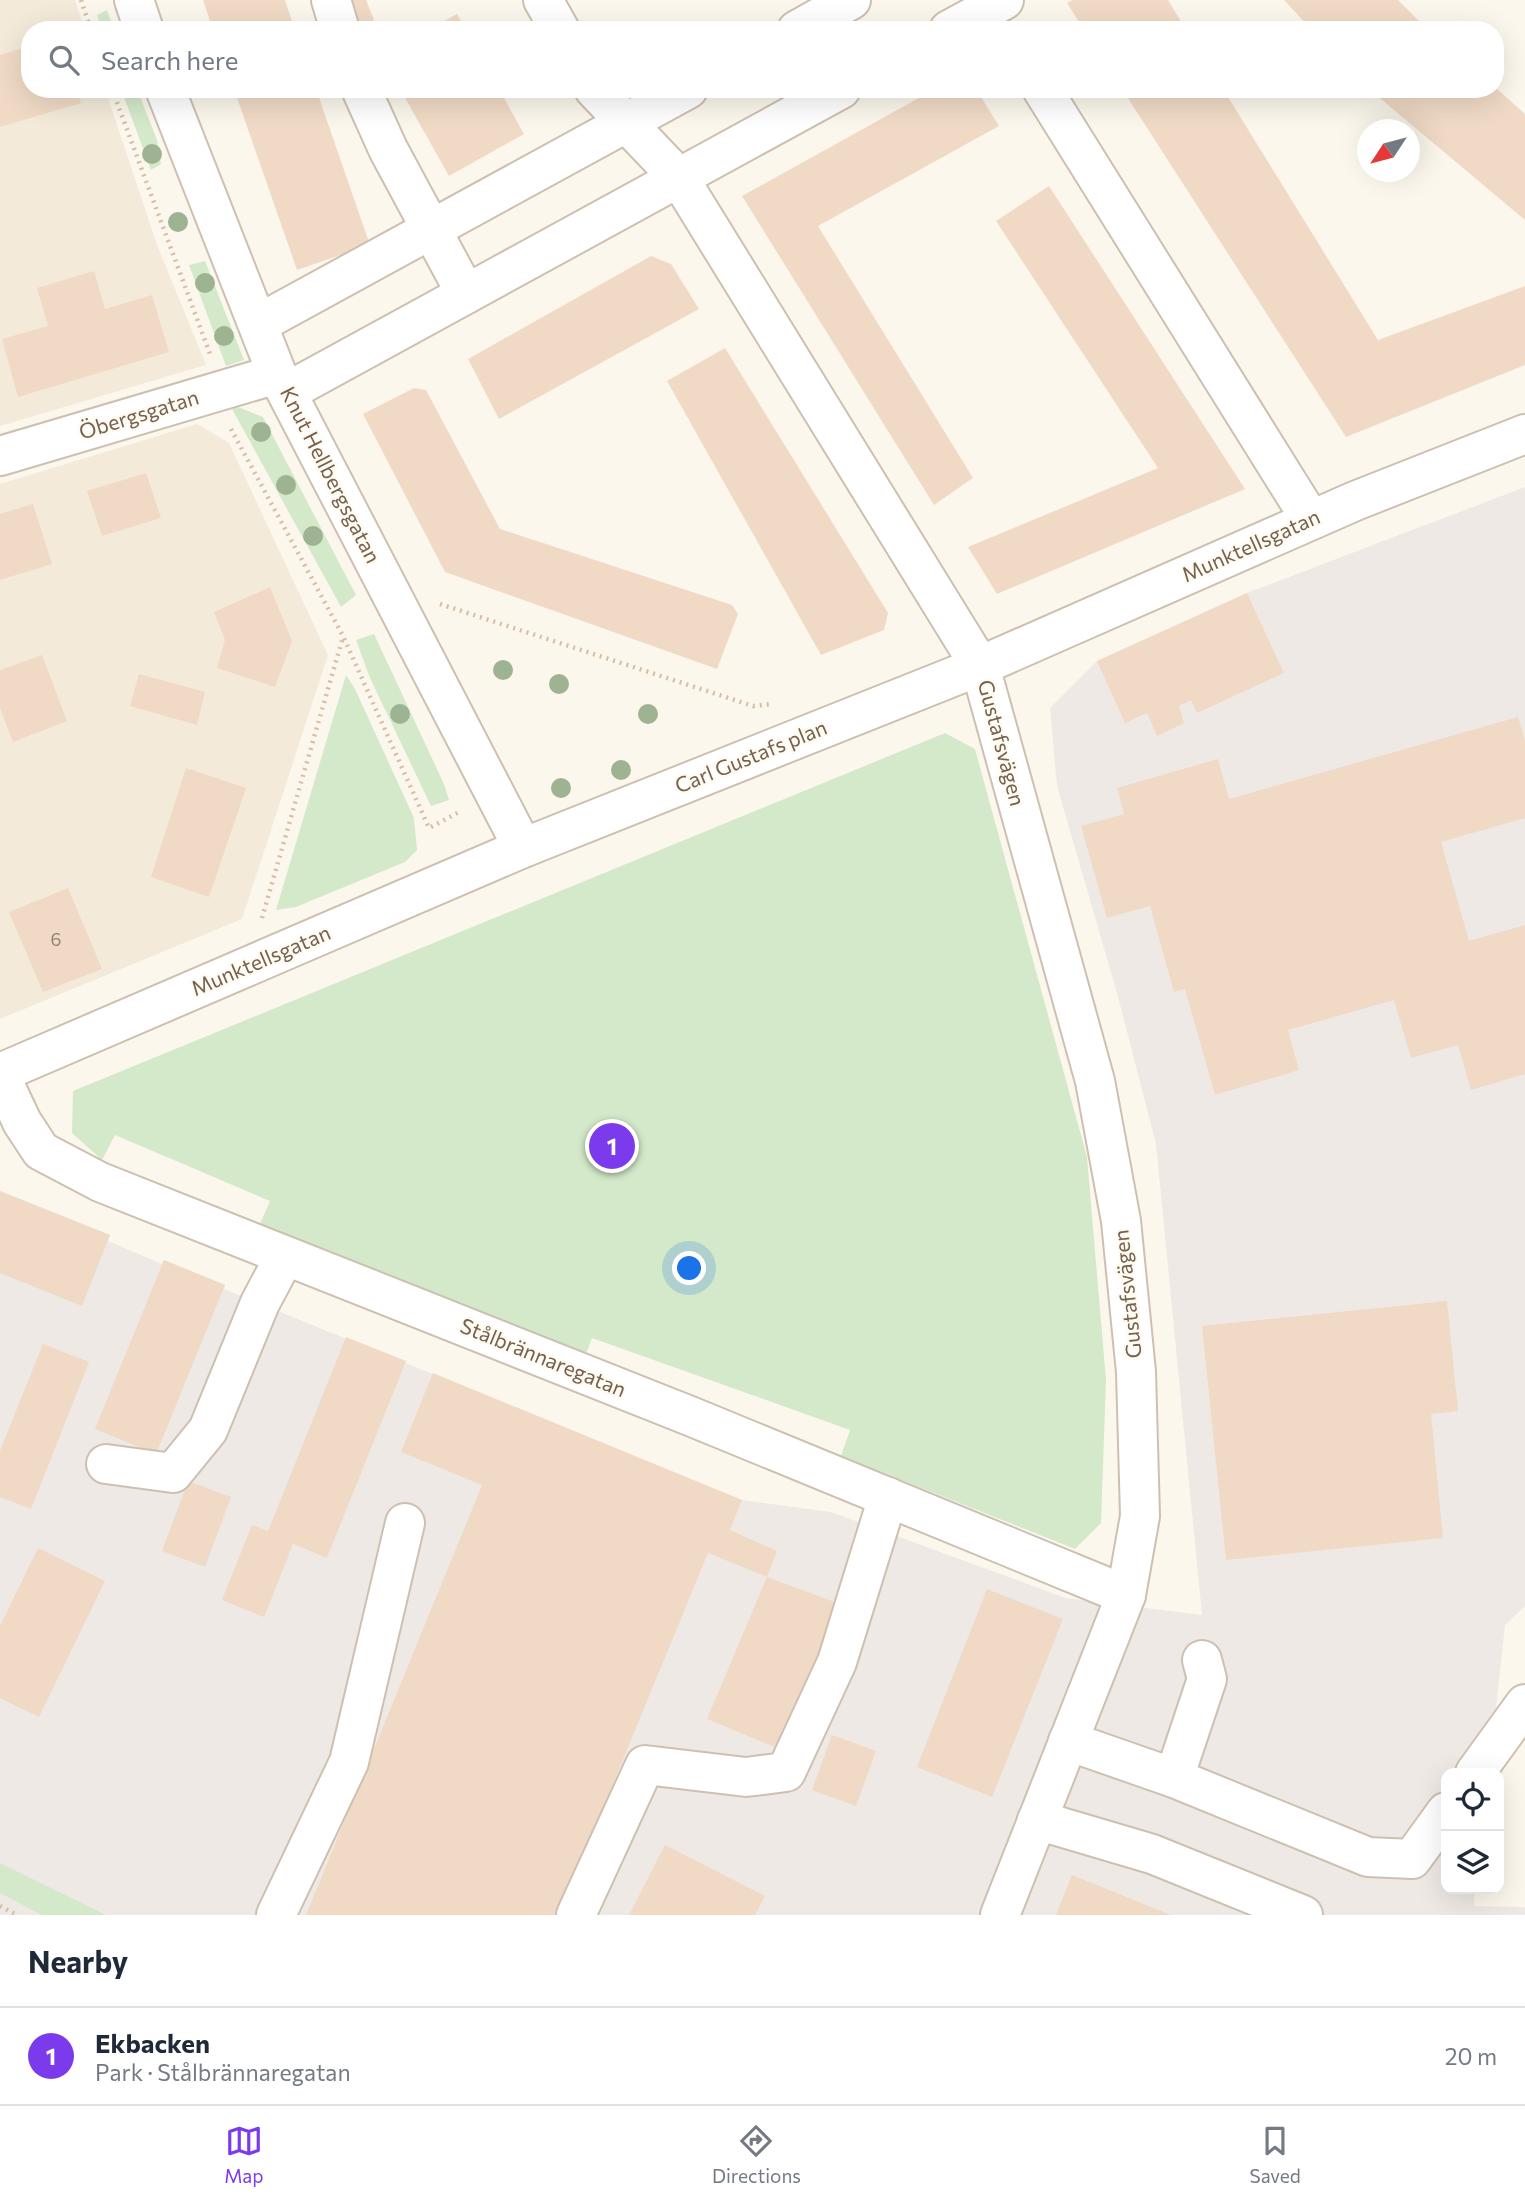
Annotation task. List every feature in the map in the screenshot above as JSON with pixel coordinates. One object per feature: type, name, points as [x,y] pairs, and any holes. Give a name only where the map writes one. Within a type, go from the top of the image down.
[{"type":"street","points":[[134,0],[141,21]]},
{"type":"street","points":[[331,0],[337,21]]},
{"type":"street","points":[[543,0],[555,21]]},
{"type":"street","points":[[813,21],[851,0]]},
{"type":"street","points":[[970,21],[997,9]]},
{"type":"street","name":"Knut Hellbergsgatan","points":[[169,98],[282,383],[523,848]]},
{"type":"street","points":[[365,98],[388,149],[466,294]]},
{"type":"street","name":"Gustafsvägen","points":[[602,98],[679,178],[980,666],[1095,1081],[1121,1221],[1136,1372],[1140,1516],[1126,1595],[1000,1915]]},
{"type":"street","points":[[258,324],[672,98]]},
{"type":"street","name":"Öbergsgatan","points":[[0,456],[217,391],[282,383],[466,294],[825,98]]},
{"type":"street","points":[[1048,98],[1311,520]]},
{"type":"street","name":"Munktellsgatan","points":[[980,666],[1311,520],[1525,434]]},
{"type":"street","name":"Carl Gustafs plan","points":[[523,848],[980,666]]},
{"type":"street","name":"Munktellsgatan","points":[[0,1074],[523,848]]},
{"type":"street","name":"Stålbrännaregatan","points":[[0,1074],[22,1122],[41,1151],[100,1182],[1126,1595]]},
{"type":"street","points":[[106,1464],[173,1473],[208,1430],[260,1303],[285,1255]]},
{"type":"street","points":[[576,1915],[645,1765],[746,1777],[786,1772],[837,1662],[888,1497]]},
{"type":"street","points":[[276,1915],[349,1762],[405,1523]]},
{"type":"street","points":[[1174,1778],[1206,1679],[1202,1660]]},
{"type":"street","points":[[1479,1768],[1525,1704]]},
{"type":"street","points":[[1068,1741],[1174,1778],[1368,1857],[1412,1859],[1441,1819]]},
{"type":"street","points":[[1037,1820],[1152,1854],[1303,1915]]},
{"type":"path","points":[[81,0],[88,21]]},
{"type":"path","points":[[115,98],[209,351],[223,414],[343,636],[429,828]]},
{"type":"path","points":[[394,598],[440,604],[753,706],[775,704]]},
{"type":"path","points":[[248,966],[343,636]]},
{"type":"path","points":[[0,1906],[17,1915]]},
{"type":"shaded area","points":[[0,0],[75,0],[82,21],[21,21],[21,98],[108,98],[157,245],[206,365],[0,426]]},
{"type":"shaded area","points":[[197,424],[229,443],[328,655],[242,919],[0,1019],[0,484]]},
{"type":"shaded area","points":[[1525,487],[1525,1606],[1505,1625],[1490,1768],[1441,1768],[1441,1894],[1475,1894],[1474,1906],[1525,1907],[1525,1915],[0,1915],[0,1191],[110,1235],[108,1241],[162,1264],[164,1260],[225,1285],[224,1289],[742,1500],[831,1512],[1066,1598],[1202,1615],[1156,1144],[1117,993],[1057,786],[1050,708],[1097,661],[1247,593]]},
{"type":"green space","points":[[107,10],[111,21],[99,21],[97,15]]},
{"type":"green space","points":[[124,98],[141,98],[157,140],[161,164],[151,170]]},
{"type":"green space","points":[[205,261],[244,360],[226,366],[189,265]]},
{"type":"green space","points":[[238,407],[263,417],[356,595],[341,607],[232,409]]},
{"type":"green space","points":[[374,634],[449,800],[431,806],[370,678],[356,640]]},
{"type":"green space","points":[[346,675],[355,689],[414,818],[417,850],[405,862],[296,907],[276,910]]},
{"type":"green space","points":[[945,733],[975,749],[1087,1157],[1106,1380],[1101,1523],[1075,1549],[841,1456],[850,1430],[592,1338],[584,1359],[258,1228],[270,1201],[115,1135],[102,1160],[72,1133],[73,1091]]},
{"type":"green space","points":[[0,1863],[106,1915],[42,1915],[0,1893]]},
{"type":"building","points":[[203,0],[285,0],[292,21],[210,21]]},
{"type":"building","points":[[349,0],[366,0],[374,20],[355,21]]},
{"type":"building","points":[[1073,0],[1168,0],[1181,21],[1078,21],[1067,3]]},
{"type":"building","points":[[1284,0],[1398,0],[1419,21],[1304,21]]},
{"type":"building","points":[[457,14],[461,21],[444,21]]},
{"type":"building","points":[[21,49],[21,98],[80,98],[81,103],[0,127],[0,55]]},
{"type":"building","points":[[1504,95],[1525,114],[1525,220],[1420,132],[1420,119],[1405,119],[1380,98],[1504,98]]},
{"type":"building","points":[[237,98],[319,98],[370,245],[297,270]]},
{"type":"building","points":[[405,98],[504,98],[524,134],[449,176]]},
{"type":"building","points":[[919,98],[982,98],[999,126],[818,226],[973,478],[934,505],[742,196]]},
{"type":"building","points":[[1128,98],[1229,98],[1378,340],[1525,286],[1525,365],[1346,437]]},
{"type":"building","points":[[1049,186],[1245,489],[997,594],[968,547],[1158,468],[996,221]]},
{"type":"building","points":[[651,256],[671,264],[699,309],[499,419],[468,359]]},
{"type":"building","points":[[94,271],[105,309],[152,295],[169,352],[18,397],[2,339],[48,326],[37,288]]},
{"type":"building","points":[[725,348],[888,613],[884,630],[821,655],[667,381]]},
{"type":"building","points":[[414,388],[426,390],[500,529],[732,605],[738,614],[717,669],[445,572],[363,414]]},
{"type":"building","points":[[146,473],[161,518],[102,536],[87,491]]},
{"type":"building","points":[[33,504],[52,564],[0,580],[0,514]]},
{"type":"building","points":[[270,587],[292,641],[275,687],[217,668],[225,640],[214,612]]},
{"type":"building","points":[[1247,593],[1284,673],[1197,713],[1191,700],[1179,706],[1184,723],[1157,736],[1147,713],[1125,723],[1097,661]]},
{"type":"building","points":[[42,655],[67,721],[13,742],[0,708],[0,670]]},
{"type":"building","points":[[139,674],[205,692],[197,725],[130,706]]},
{"type":"building","points":[[1518,717],[1525,741],[1525,818],[1441,842],[1469,941],[1525,925],[1525,1074],[1471,1090],[1458,1045],[1411,1058],[1394,1000],[1288,1030],[1299,1070],[1215,1095],[1185,989],[1174,992],[1150,906],[1107,918],[1081,826],[1124,814],[1117,788],[1218,759],[1229,799]]},
{"type":"building","points":[[186,768],[246,788],[209,897],[151,877]]},
{"type":"building","points":[[68,888],[102,969],[43,992],[9,912]]},
{"type":"building","points":[[0,1191],[110,1235],[82,1306],[0,1273]]},
{"type":"building","points":[[164,1260],[225,1285],[156,1454],[95,1429]]},
{"type":"building","points":[[1447,1301],[1458,1411],[1431,1414],[1443,1538],[1226,1560],[1202,1326]]},
{"type":"building","points":[[346,1337],[406,1361],[327,1558],[293,1544],[264,1617],[222,1600],[252,1525],[268,1531]]},
{"type":"building","points":[[43,1344],[89,1362],[31,1509],[0,1497],[0,1451]]},
{"type":"building","points":[[433,1373],[742,1500],[730,1530],[777,1551],[767,1577],[708,1553],[559,1915],[306,1915],[482,1485],[401,1452]]},
{"type":"building","points":[[188,1481],[231,1497],[205,1567],[162,1551]]},
{"type":"building","points":[[38,1548],[105,1581],[39,1717],[0,1698],[0,1626]]},
{"type":"building","points":[[767,1577],[843,1605],[784,1751],[707,1719]]},
{"type":"building","points":[[987,1589],[1063,1619],[992,1797],[917,1767]]},
{"type":"building","points":[[832,1735],[876,1751],[856,1806],[812,1790]]},
{"type":"building","points":[[665,1845],[765,1896],[755,1915],[629,1915]]},
{"type":"building","points":[[1072,1875],[1171,1915],[1056,1915]]},
{"type":"place","name":"Ekbacken","points":[[612,1146]]}]
